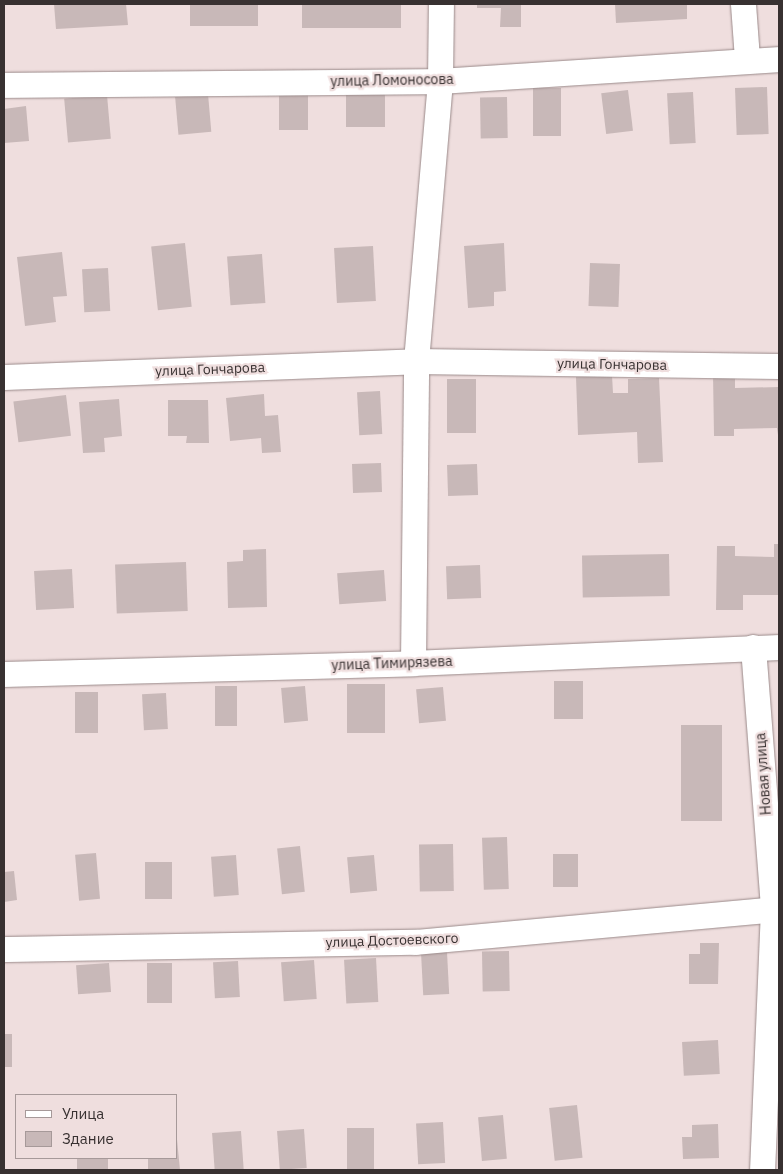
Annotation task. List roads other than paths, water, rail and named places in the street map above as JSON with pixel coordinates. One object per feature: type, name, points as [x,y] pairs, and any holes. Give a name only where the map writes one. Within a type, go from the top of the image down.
[{"type":"street","points":[[413,663],[416,361],[440,80],[440,4]]},
{"type":"street","points":[[743,4],[747,59]]},
{"type":"street","name":"улица Ломоносова","points":[[4,85],[440,80],[747,59],[779,59]]},
{"type":"street","name":"улица Гончарова","points":[[4,377],[416,361],[779,366]]},
{"type":"street","name":"Новая улица","points":[[754,647],[776,909],[762,1170]]},
{"type":"street","name":"улица Тимирязева","points":[[4,674],[413,663],[779,647]]},
{"type":"street","name":"улица Достоевского","points":[[4,949],[415,942],[776,909]]}]
